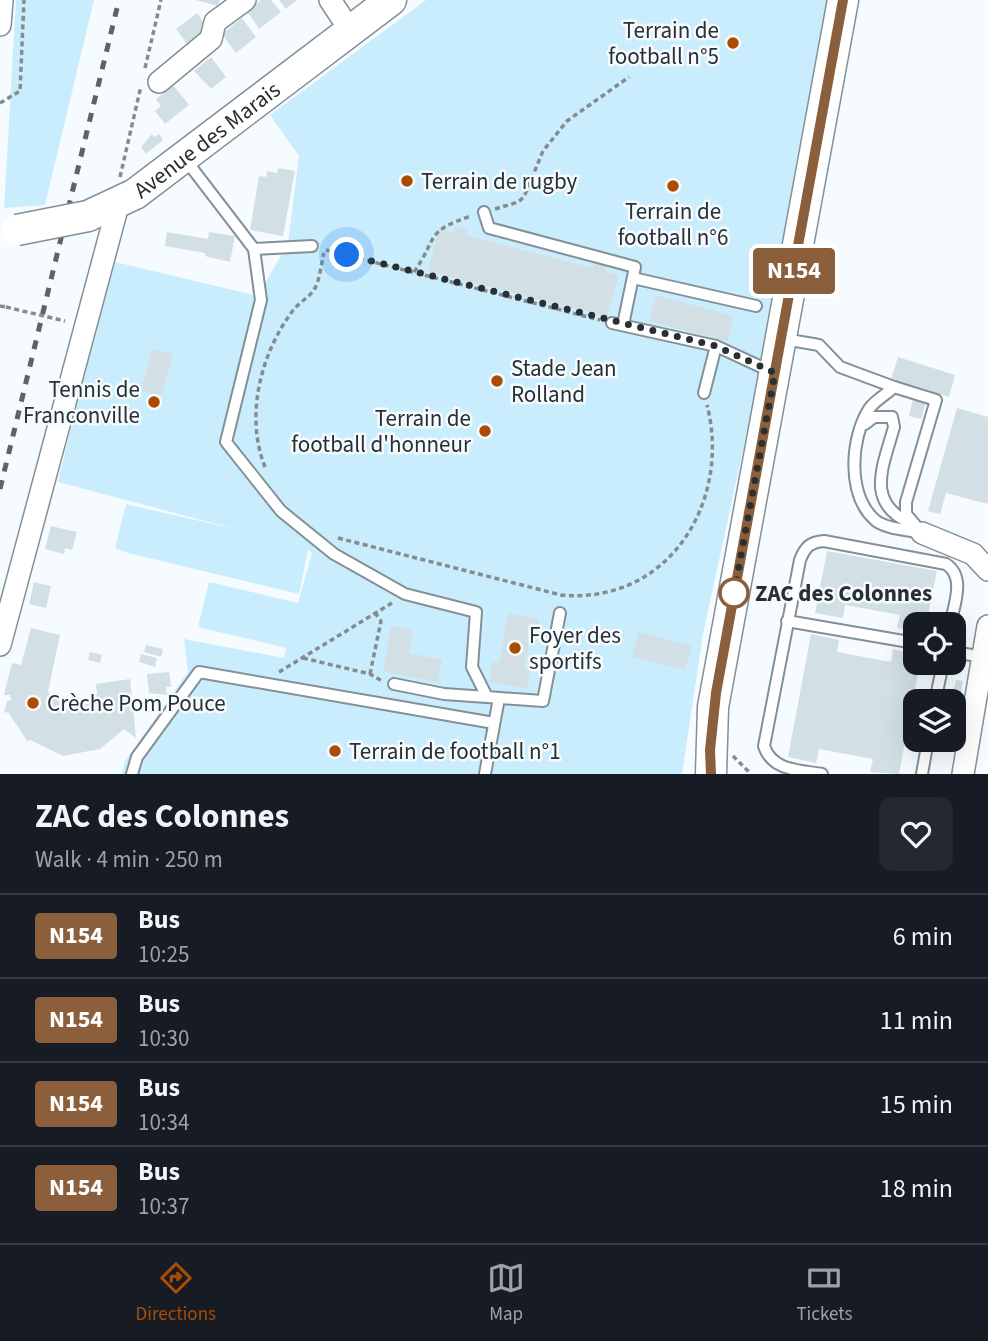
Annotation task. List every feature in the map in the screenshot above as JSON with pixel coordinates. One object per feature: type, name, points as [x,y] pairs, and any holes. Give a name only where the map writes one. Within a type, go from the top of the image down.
[{"type":"street","points":[[0,25],[2,0]]},
{"type":"street","points":[[159,82],[212,39],[215,22],[245,0]]},
{"type":"street","points":[[330,0],[350,30]]},
{"type":"street","name":"Avenue des Marais","points":[[8,231],[88,216],[126,200],[391,0]]},
{"type":"street","points":[[718,764],[713,707],[843,0]]},
{"type":"street","points":[[0,645],[126,200]]},
{"type":"street","points":[[917,529],[973,554],[988,570]]},
{"type":"street","points":[[963,774],[988,626]]},
{"type":"lane","points":[[183,157],[254,248],[261,300],[226,442],[254,480],[306,534],[334,554],[405,594],[476,612],[472,667],[493,698],[494,723],[485,774]]},
{"type":"lane","points":[[484,212],[489,228],[635,267],[617,324],[716,346],[775,373]]},
{"type":"lane","points":[[254,248],[312,246]]},
{"type":"lane","points":[[633,278],[756,306]]},
{"type":"lane","points":[[781,338],[819,345],[839,367],[936,400],[906,502],[906,513],[917,529]]},
{"type":"lane","points":[[704,393],[716,346]]},
{"type":"lane","points":[[894,387],[870,408],[857,445],[854,486],[862,505],[877,523],[917,529]]},
{"type":"lane","points":[[864,425],[874,416],[892,417],[894,427],[881,494],[892,516],[917,529]]},
{"type":"lane","points":[[822,774],[781,766],[767,756],[764,746],[787,621],[805,548],[813,542],[824,541],[946,564],[953,568],[958,581],[952,612]]},
{"type":"lane","points":[[394,684],[444,694],[543,701],[560,613]]},
{"type":"lane","points":[[787,621],[903,641]]},
{"type":"lane","points":[[966,654],[983,657]]},
{"type":"lane","points":[[132,774],[137,757],[199,672],[494,723]]},
{"type":"lane","points":[[922,774],[926,752]]},
{"type":"path","points":[[0,103],[20,91],[24,0]]},
{"type":"path","points":[[126,200],[120,177],[160,0]]},
{"type":"path","points":[[414,272],[428,253],[432,235],[439,228],[518,202],[524,197],[528,180],[553,136],[567,121],[629,77]]},
{"type":"path","points":[[270,478],[257,442],[255,421],[265,365],[274,340],[292,311],[314,289],[324,250],[617,324]]},
{"type":"path","points":[[0,306],[65,321]]},
{"type":"path","points":[[335,537],[561,595],[588,596],[617,590],[664,563],[680,546],[699,513],[711,477],[714,445],[704,393]]},
{"type":"path","points":[[263,682],[405,594]]},
{"type":"path","points":[[370,674],[381,621],[376,614]]},
{"type":"path","points":[[301,658],[370,674],[394,684]]},
{"type":"path","points":[[718,764],[742,763],[751,774]]},
{"type":"shaded area","points":[[16,0],[94,0],[45,205],[4,208]]},
{"type":"shaded area","name":"Stade Jean Rolland","points":[[426,0],[829,0],[760,372],[703,634],[682,774],[122,774],[125,761],[188,672],[184,639],[284,658],[286,648],[198,627],[209,582],[298,603],[312,553],[308,550],[299,594],[128,553],[115,548],[126,504],[235,529],[58,482],[111,261],[258,296],[288,243],[299,156],[270,115]]},
{"type":"building","points":[[196,0],[220,0],[218,6]]},
{"type":"building","points":[[261,0],[271,0],[281,12],[259,29],[247,11]]},
{"type":"building","points":[[279,0],[297,0],[286,9]]},
{"type":"building","points":[[197,13],[209,30],[190,48],[176,29]]},
{"type":"building","points":[[242,18],[256,37],[236,53],[222,34]]},
{"type":"building","points":[[211,57],[226,77],[211,89],[194,71]]},
{"type":"building","points":[[173,85],[189,105],[165,124],[155,111],[161,106],[156,99]]},
{"type":"building","points":[[152,134],[154,137],[159,134],[163,140],[146,154],[141,147]]},
{"type":"building","points":[[278,168],[295,171],[283,236],[250,230],[259,176],[266,177],[267,171],[277,173]]},
{"type":"building","points":[[455,226],[467,229],[465,235],[593,268],[594,262],[606,265],[605,271],[619,275],[607,317],[428,271],[439,228],[453,232]]},
{"type":"building","points":[[167,232],[208,239],[209,232],[235,236],[230,262],[205,256],[205,253],[165,246]]},
{"type":"building","points":[[656,295],[734,316],[727,342],[649,321]]},
{"type":"building","points":[[152,349],[173,354],[162,395],[141,391]]},
{"type":"building","points":[[898,357],[955,375],[949,397],[891,379]]},
{"type":"building","points":[[913,399],[926,402],[921,419],[909,416]]},
{"type":"building","points":[[957,408],[988,417],[988,504],[946,493],[940,514],[928,511]]},
{"type":"building","points":[[51,526],[77,532],[72,550],[65,548],[64,554],[45,549]]},
{"type":"building","points":[[827,551],[937,571],[929,612],[903,612],[903,629],[897,628],[900,615],[845,605],[843,618],[815,613]]},
{"type":"building","points":[[34,582],[51,586],[46,608],[29,604]]},
{"type":"building","name":"Foyer des sportifs","points":[[508,613],[539,619],[535,645],[529,644],[525,667],[531,668],[527,689],[489,682],[492,662],[499,663]]},
{"type":"building","points":[[391,626],[413,630],[409,653],[442,660],[438,682],[383,672]]},
{"type":"building","name":"Crèche Pom Pouce","points":[[31,628],[60,635],[48,691],[50,696],[55,695],[61,704],[71,709],[92,702],[97,693],[96,684],[130,679],[136,738],[124,729],[100,749],[63,756],[30,740],[28,742],[8,712],[4,713],[7,701],[11,700],[10,695],[4,695],[12,663],[21,665]]},
{"type":"building","points":[[639,632],[692,646],[685,670],[632,657]]},
{"type":"building","points":[[811,634],[839,640],[837,652],[891,662],[893,649],[903,651],[903,675],[918,675],[915,689],[903,689],[903,752],[899,774],[870,772],[873,759],[819,749],[816,763],[788,757]]},
{"type":"building","points":[[146,645],[163,649],[161,657],[144,652]]},
{"type":"building","points":[[90,652],[102,655],[100,663],[88,660]]},
{"type":"building","points":[[141,654],[157,658],[155,667],[139,662]]},
{"type":"building","points":[[169,672],[171,687],[166,687],[167,695],[149,693],[147,674]]},
{"type":"building","points":[[956,680],[963,681],[962,689],[954,689]]},
{"type":"railway","points":[[0,489],[119,0]]},
{"type":"bus line","name":"N154","points":[[711,774],[713,707],[843,0]]},
{"type":"place","name":"Terrain de football n°5","points":[[733,43]]},
{"type":"place","name":"Terrain de rugby","points":[[407,181]]},
{"type":"place","name":"Terrain de football n°6","points":[[673,186]]},
{"type":"place","name":"Stade Jean Rolland","points":[[497,381]]},
{"type":"place","name":"Tennis de Franconville","points":[[154,402]]},
{"type":"place","name":"Terrain de football d'honneur","points":[[485,431]]},
{"type":"place","name":"ZAC des Colonnes","points":[[734,593]]},
{"type":"place","name":"Foyer des sportifs","points":[[515,648]]},
{"type":"place","name":"Crèche Pom Pouce","points":[[33,703]]},
{"type":"place","name":"Terrain de football n°1","points":[[335,751]]},
{"type":"route","points":[[347,255],[612,323],[716,346],[775,373],[734,593]]}]
